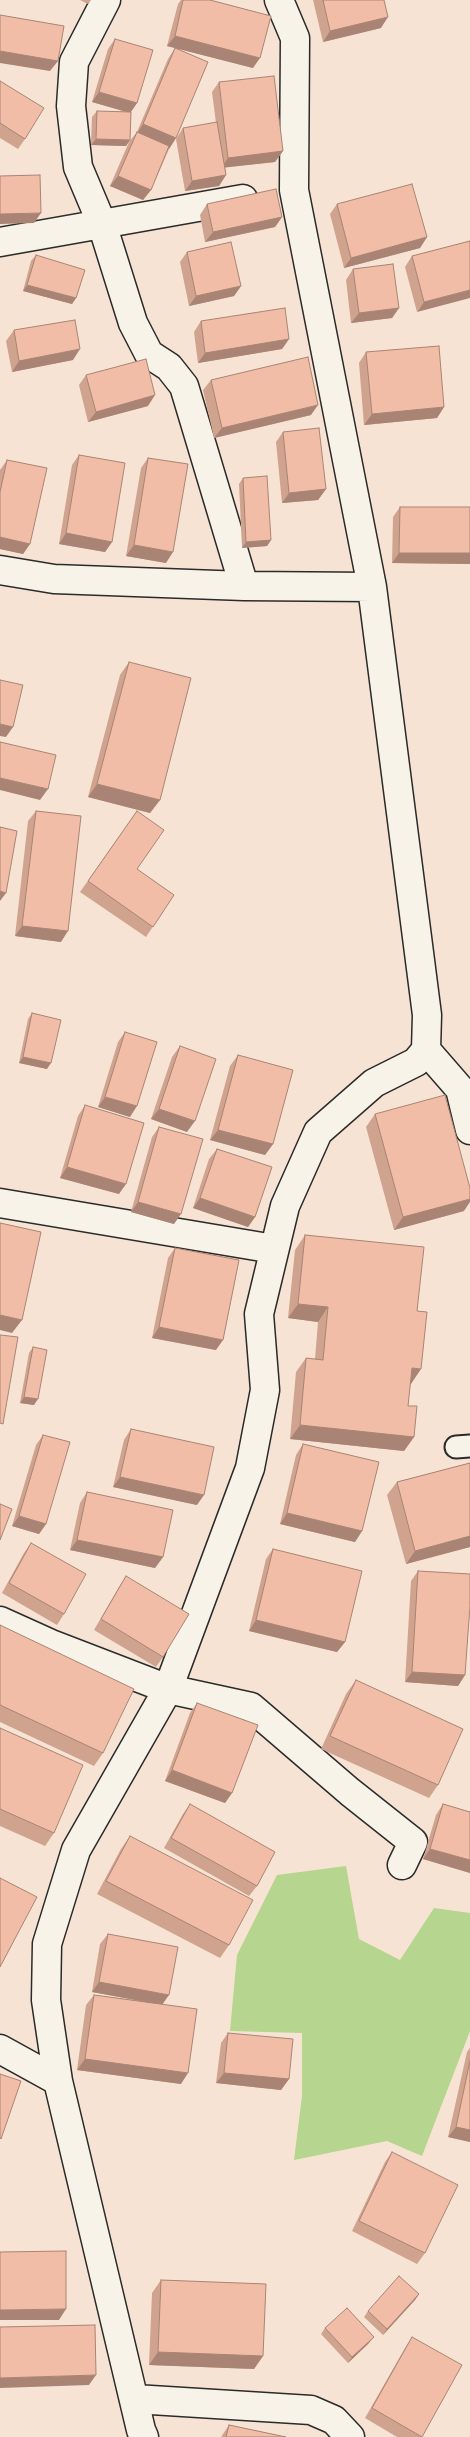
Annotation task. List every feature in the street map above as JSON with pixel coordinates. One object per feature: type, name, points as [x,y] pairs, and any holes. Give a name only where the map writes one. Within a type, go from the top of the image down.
[{"type":"street","points":[[106,0],[74,62],[71,106],[78,167],[102,224],[134,323],[149,354],[169,367],[184,386],[244,586]]},
{"type":"street","points":[[144,2437],[58,2081],[46,2000],[47,1944],[76,1850],[168,1689],[250,1468],[265,1390],[259,1314],[285,1206],[318,1132],[374,1083],[416,1062],[426,1050],[427,1015],[372,587],[294,190],[295,38],[279,0]]},
{"type":"street","points":[[0,242],[294,190]]},
{"type":"street","points":[[0,570],[54,580],[244,586],[372,587]]},
{"type":"street","points":[[426,1050],[460,1089],[470,1130]]},
{"type":"street","points":[[0,1203],[274,1249]]},
{"type":"street","points":[[0,1621],[51,1644],[168,1689],[251,1707],[350,1792],[413,1842],[402,1864]]},
{"type":"street","points":[[0,2050],[58,2081]]},
{"type":"street","points":[[135,2399],[311,2410],[334,2420],[350,2437]]},
{"type":"green space","points":[[346,1866],[359,1939],[400,1960],[434,1908],[470,1913],[470,2031],[422,2156],[387,2141],[294,2160],[302,2096],[302,2033],[230,2031],[237,1955],[277,1875]]},
{"type":"building","points":[[183,0],[210,0],[271,16],[260,58],[175,36]]},
{"type":"building","points":[[323,0],[384,0],[388,17],[330,31]]},
{"type":"building","points":[[0,15],[64,26],[58,61],[0,51]]},
{"type":"building","points":[[115,39],[153,50],[137,103],[99,92]]},
{"type":"building","points":[[175,48],[208,62],[176,138],[143,124]]},
{"type":"building","points":[[274,76],[283,151],[228,158],[219,82]]},
{"type":"building","points":[[0,81],[44,108],[25,139],[0,123]]},
{"type":"building","points":[[97,111],[131,112],[130,140],[96,139]]},
{"type":"building","points":[[217,122],[226,175],[192,181],[183,128]]},
{"type":"building","points":[[137,132],[169,146],[151,190],[118,176]]},
{"type":"building","points":[[40,175],[41,213],[0,214],[0,176]]},
{"type":"building","points":[[412,184],[427,237],[351,258],[337,204]]},
{"type":"building","points":[[276,189],[282,217],[213,232],[207,204]]},
{"type":"building","points":[[470,241],[470,290],[424,302],[412,256]]},
{"type":"building","points":[[231,242],[241,286],[196,296],[187,252]]},
{"type":"building","points":[[36,255],[85,270],[76,298],[27,285]]},
{"type":"building","points":[[393,264],[399,308],[359,313],[353,269]]},
{"type":"building","points":[[285,308],[289,339],[205,353],[201,321]]},
{"type":"building","points":[[75,320],[80,349],[19,361],[14,330]]},
{"type":"building","points":[[439,346],[444,407],[372,414],[366,352]]},
{"type":"building","points":[[308,357],[318,405],[222,428],[211,380]]},
{"type":"building","points":[[146,359],[155,395],[96,412],[86,375]]},
{"type":"building","points":[[319,428],[326,489],[289,493],[283,432]]},
{"type":"building","points":[[79,455],[125,463],[112,542],[66,533]]},
{"type":"building","points":[[148,458],[188,464],[173,552],[134,545]]},
{"type":"building","points":[[7,460],[47,468],[30,544],[0,537],[0,492]]},
{"type":"building","points":[[267,476],[271,540],[246,542],[243,478]]},
{"type":"building","points":[[400,507],[470,507],[470,553],[399,553]]},
{"type":"building","points":[[129,662],[191,678],[160,800],[97,784]]},
{"type":"building","points":[[0,680],[23,685],[13,727],[0,724]]},
{"type":"building","points":[[0,742],[56,755],[48,789],[0,778]]},
{"type":"building","points":[[36,811],[81,816],[68,931],[22,926]]},
{"type":"building","points":[[137,811],[164,830],[137,869],[174,895],[153,927],[88,881]]},
{"type":"building","points":[[0,827],[17,831],[6,893],[0,891]]},
{"type":"building","points":[[32,1013],[61,1020],[51,1063],[23,1057]]},
{"type":"building","points":[[125,1032],[157,1042],[137,1106],[105,1097]]},
{"type":"building","points":[[180,1046],[216,1059],[195,1121],[159,1109]]},
{"type":"building","points":[[238,1055],[293,1070],[273,1144],[218,1130]]},
{"type":"building","points":[[445,1095],[470,1188],[470,1199],[403,1217],[375,1114]]},
{"type":"building","points":[[85,1105],[144,1123],[126,1184],[67,1167]]},
{"type":"building","points":[[159,1127],[203,1139],[181,1214],[138,1202]]},
{"type":"building","points":[[217,1149],[272,1167],[255,1217],[200,1198]]},
{"type":"building","points":[[0,1223],[41,1232],[22,1320],[0,1315]]},
{"type":"building","points":[[305,1235],[424,1247],[417,1311],[427,1312],[421,1369],[412,1368],[408,1406],[417,1406],[414,1437],[300,1425],[306,1358],[323,1360],[328,1307],[298,1304]]},
{"type":"building","points":[[175,1248],[239,1260],[223,1340],[159,1327]]},
{"type":"building","points":[[0,1335],[18,1337],[3,1424],[0,1423]]},
{"type":"building","points":[[33,1347],[47,1350],[38,1399],[24,1397]]},
{"type":"building","points":[[131,1429],[214,1447],[204,1495],[120,1477]]},
{"type":"building","points":[[43,1435],[70,1442],[46,1524],[19,1516]]},
{"type":"building","points":[[303,1444],[379,1462],[362,1531],[287,1513]]},
{"type":"building","points":[[470,1463],[470,1536],[415,1551],[397,1482]]},
{"type":"building","points":[[87,1492],[173,1510],[163,1557],[77,1540]]},
{"type":"building","points":[[0,1504],[12,1509],[0,1540]]},
{"type":"building","points":[[31,1543],[86,1574],[64,1614],[9,1583]]},
{"type":"building","points":[[273,1549],[362,1571],[345,1642],[256,1620]]},
{"type":"building","points":[[418,1571],[470,1574],[470,1606],[465,1675],[412,1672]]},
{"type":"building","points":[[126,1576],[189,1614],[163,1657],[101,1619]]},
{"type":"building","points":[[0,1625],[134,1689],[103,1753],[0,1705]]},
{"type":"building","points":[[356,1680],[463,1729],[438,1785],[330,1736]]},
{"type":"building","points":[[197,1703],[258,1725],[232,1793],[172,1770]]},
{"type":"building","points":[[0,1728],[83,1765],[54,1833],[0,1809]]},
{"type":"building","points":[[190,1804],[275,1852],[257,1886],[171,1838]]},
{"type":"building","points":[[443,1804],[470,1812],[470,1860],[430,1849]]},
{"type":"building","points":[[130,1836],[253,1900],[229,1945],[106,1881]]},
{"type":"building","points":[[0,1878],[37,1897],[0,1967]]},
{"type":"building","points":[[108,1934],[178,1947],[169,1995],[99,1982]]},
{"type":"building","points":[[94,1995],[197,2009],[188,2073],[85,2059]]},
{"type":"building","points":[[228,2033],[293,2039],[289,2079],[224,2073]]},
{"type":"building","points":[[470,2061],[470,2130],[456,2127]]},
{"type":"building","points":[[0,2074],[21,2081],[1,2139],[0,2138]]},
{"type":"building","points":[[392,2152],[458,2185],[425,2253],[359,2221]]},
{"type":"building","points":[[66,2251],[66,2309],[0,2310],[0,2252]]},
{"type":"building","points":[[399,2276],[419,2294],[387,2329],[368,2311]]},
{"type":"building","points":[[161,2280],[266,2284],[263,2356],[158,2352]]},
{"type":"building","points":[[347,2308],[374,2337],[352,2357],[325,2328]]},
{"type":"building","points":[[95,2325],[96,2375],[0,2378],[0,2327]]},
{"type":"building","points":[[412,2337],[462,2365],[422,2437],[372,2408]]},
{"type":"building","points":[[229,2425],[286,2437],[226,2437]]}]
